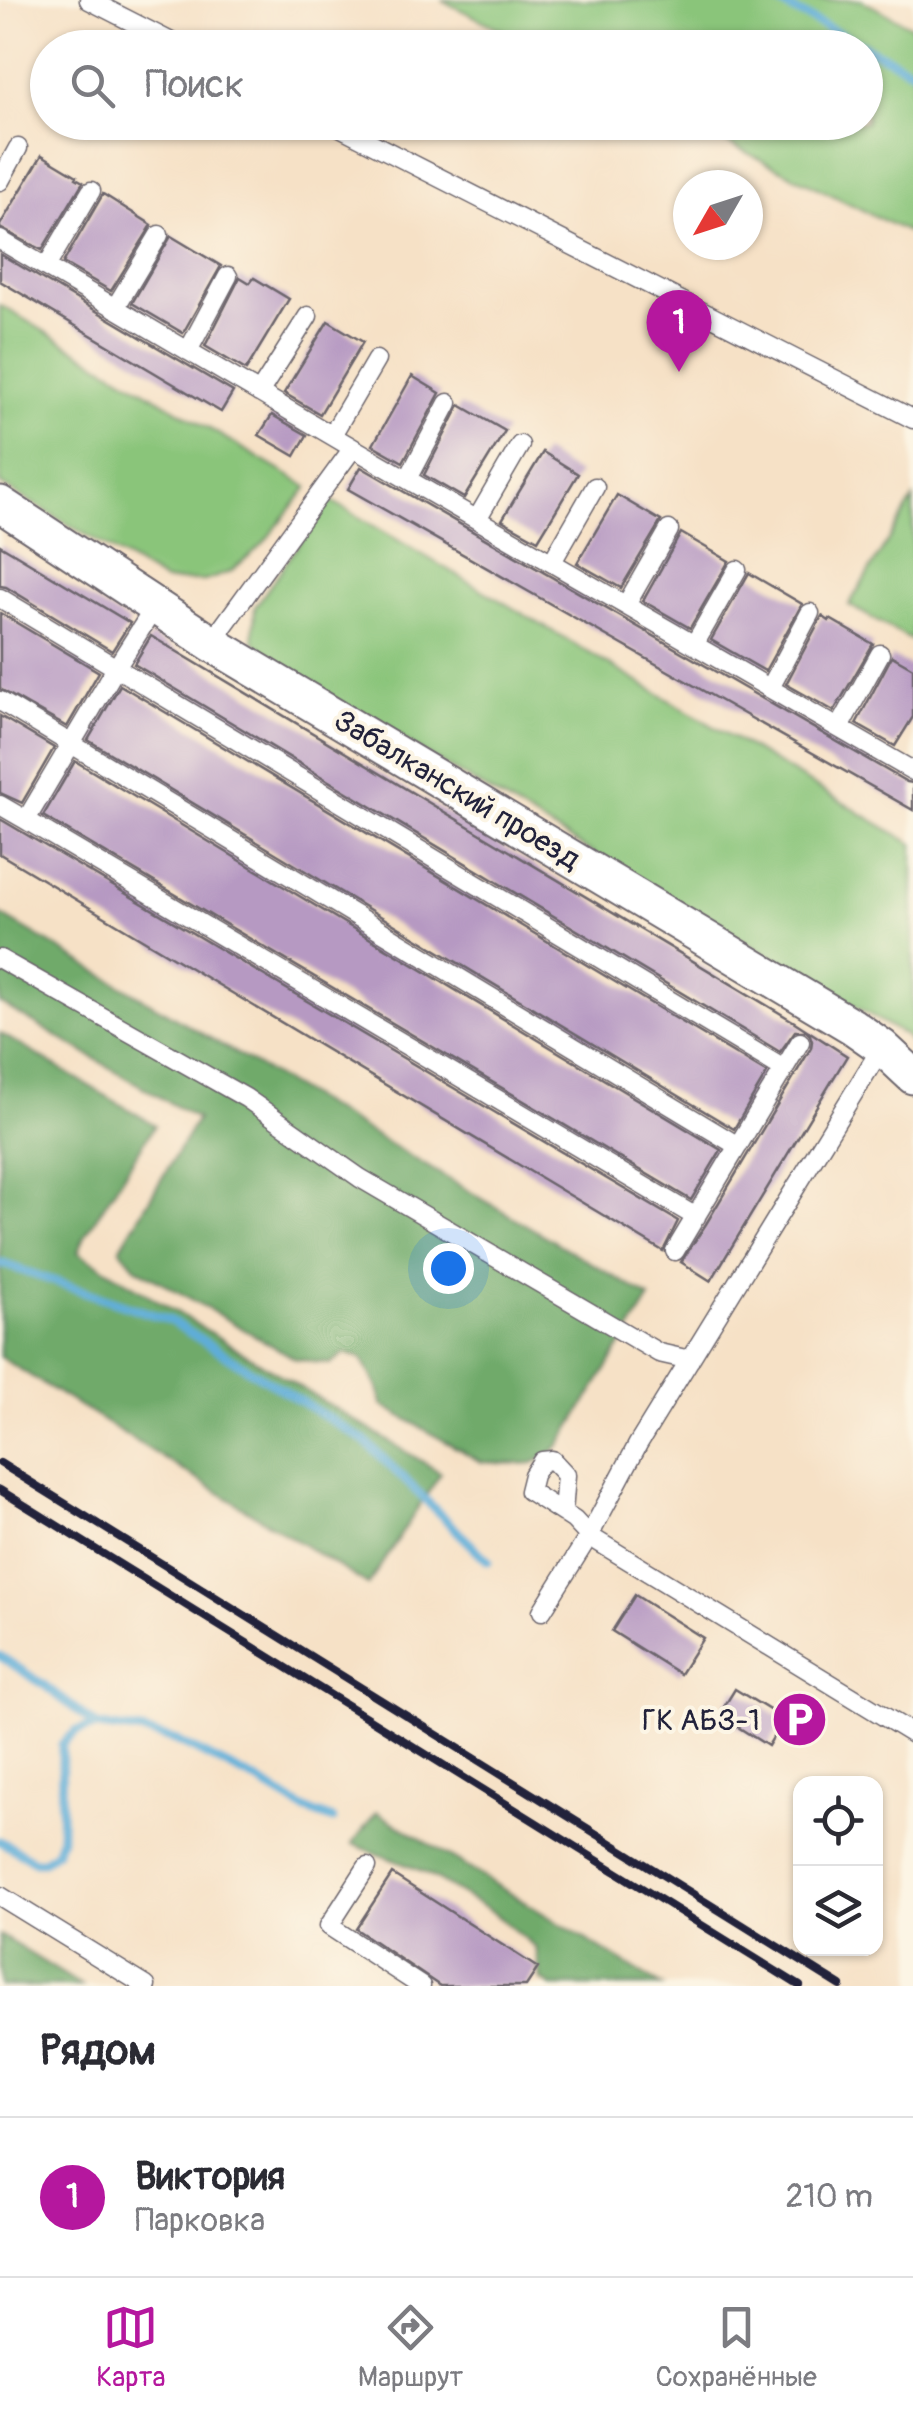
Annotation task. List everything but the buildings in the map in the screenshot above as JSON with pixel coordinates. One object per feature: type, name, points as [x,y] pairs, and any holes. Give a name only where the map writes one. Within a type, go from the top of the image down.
[{"type":"street","name":"Забалканский проезд","points":[[0,504],[210,643],[852,1026],[913,1076]]},
{"type":"lane","points":[[89,0],[148,30]]},
{"type":"lane","points":[[365,140],[913,419]]},
{"type":"lane","points":[[0,181],[18,148]]},
{"type":"lane","points":[[46,267],[91,191]]},
{"type":"lane","points":[[115,308],[159,234]]},
{"type":"lane","points":[[0,240],[908,768],[913,748]]},
{"type":"lane","points":[[188,351],[228,276]]},
{"type":"lane","points":[[259,393],[308,316]]},
{"type":"lane","points":[[332,436],[376,360]]},
{"type":"lane","points":[[408,480],[448,404]]},
{"type":"lane","points":[[477,520],[520,445]]},
{"type":"lane","points":[[210,643],[353,448]]},
{"type":"lane","points":[[552,562],[595,486]]},
{"type":"lane","points":[[626,606],[669,530]]},
{"type":"lane","points":[[694,644],[737,570]]},
{"type":"lane","points":[[0,598],[784,1069]]},
{"type":"lane","points":[[26,820],[156,606]]},
{"type":"lane","points":[[770,688],[810,612]]},
{"type":"lane","points":[[838,728],[880,654]]},
{"type":"lane","points":[[0,700],[738,1146]]},
{"type":"lane","points":[[0,804],[696,1217]]},
{"type":"lane","points":[[0,959],[246,1098],[360,1178],[659,1353],[690,1360]]},
{"type":"lane","points":[[676,1251],[800,1042]]},
{"type":"lane","points":[[542,1611],[638,1444],[882,1047]]},
{"type":"lane","points":[[564,1513],[588,1536],[913,1734]]},
{"type":"lane","points":[[366,1866],[328,1926],[420,1986]]},
{"type":"lane","points":[[0,1896],[146,1986]]},
{"type":"green space","points":[[441,0],[861,0],[913,27],[913,235],[721,140],[883,140],[883,30],[502,30]]},
{"type":"green space","points":[[0,305],[308,487],[262,545],[230,572],[205,581],[164,581],[0,484]]},
{"type":"green space","points":[[913,499],[913,641],[849,605]]},
{"type":"green space","points":[[330,500],[913,844],[913,1045],[904,1035],[275,664],[253,640],[255,607]]},
{"type":"green space","points":[[0,914],[650,1298],[560,1445],[533,1463],[481,1462],[382,1405],[378,1388],[361,1358],[345,1353],[331,1364],[296,1359],[135,1267],[120,1249],[197,1119],[0,1003]]},
{"type":"green space","points":[[0,1033],[155,1125],[78,1252],[441,1473],[368,1585],[0,1357]]},
{"type":"green space","points":[[377,1812],[662,1986],[552,1986],[541,1980],[536,1948],[495,1914],[422,1871],[352,1844]]},
{"type":"green space","points":[[0,1935],[82,1986],[0,1986]]},
{"type":"waterway","points":[[773,0],[832,30]]},
{"type":"waterway","points":[[883,56],[913,71]]},
{"type":"waterway","points":[[0,1263],[169,1320],[365,1441],[488,1561]]},
{"type":"waterway","points":[[0,1656],[97,1726]]},
{"type":"waterway","points":[[0,1841],[34,1861],[44,1861],[56,1852],[61,1838],[62,1744],[77,1731],[97,1726],[175,1740],[304,1809],[333,1820]]},
{"type":"railway","points":[[0,1463],[841,1986]]},
{"type":"railway","points":[[0,1490],[800,1986]]},
{"type":"place","name":"Виктория","points":[[679,372]]},
{"type":"place","name":"ГК АБЗ-1","points":[[799,1720]]}]
